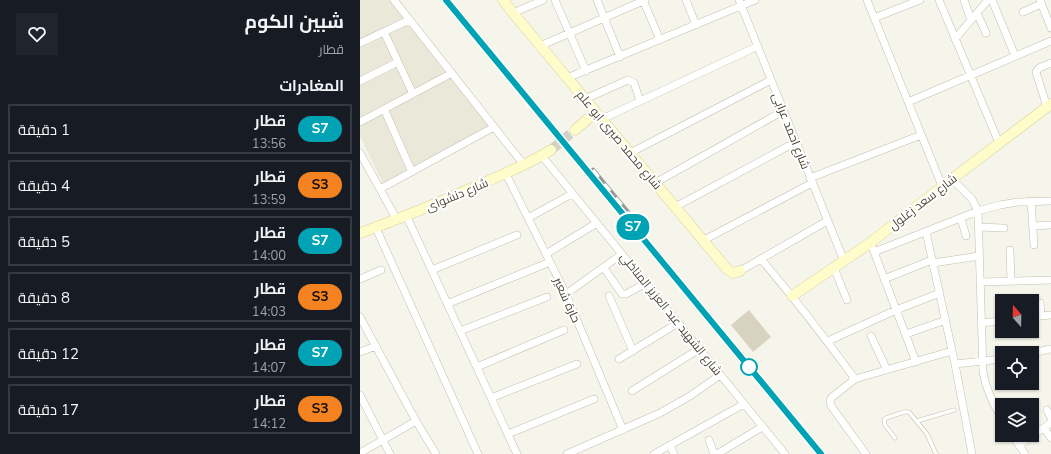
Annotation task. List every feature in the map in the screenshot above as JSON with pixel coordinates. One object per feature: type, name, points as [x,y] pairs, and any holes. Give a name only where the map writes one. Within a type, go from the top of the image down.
[{"type":"street","points":[[394,0],[524,165]]},
{"type":"street","name":"شارع محمد صبرى ابو علم","points":[[503,0],[512,13],[730,271],[733,273],[740,271]]},
{"type":"street","points":[[512,13],[543,0]]},
{"type":"street","points":[[555,0],[586,71]]},
{"type":"street","points":[[597,0],[620,57]]},
{"type":"street","points":[[540,46],[644,0],[660,40]]},
{"type":"street","points":[[686,0],[696,24]]},
{"type":"street","points":[[567,78],[660,40],[740,3],[755,0]]},
{"type":"street","points":[[867,0],[942,186]]},
{"type":"street","points":[[874,18],[920,0]]},
{"type":"street","points":[[939,0],[999,143]]},
{"type":"street","points":[[964,0],[971,20]]},
{"type":"street","points":[[955,39],[988,0]]},
{"type":"street","points":[[992,0],[1015,56]]},
{"type":"street","points":[[1023,12],[1040,2],[1051,26]]},
{"type":"street","name":"شارع احمد عرابى","points":[[740,3],[844,261]]},
{"type":"street","points":[[977,13],[986,33]]},
{"type":"street","points":[[360,43],[409,20]]},
{"type":"street","points":[[384,32],[413,94]]},
{"type":"street","points":[[908,102],[1051,41]]},
{"type":"street","points":[[575,130],[599,116],[640,101],[758,46]]},
{"type":"street","points":[[360,81],[398,62]]},
{"type":"street","points":[[1049,105],[1036,72],[1039,68],[1051,63]]},
{"type":"street","points":[[360,122],[452,73]]},
{"type":"street","points":[[585,99],[628,80],[634,83],[640,101]]},
{"type":"street","points":[[630,153],[771,80]]},
{"type":"street","name":"شارع سعد زغلول","points":[[792,296],[844,261],[872,247],[942,186],[1049,105]]},
{"type":"street","points":[[384,109],[412,172]]},
{"type":"street","points":[[655,183],[783,111]]},
{"type":"street","points":[[380,189],[494,127]]},
{"type":"street","points":[[704,240],[811,180],[921,135]]},
{"type":"street","points":[[675,207],[796,142]]},
{"type":"street","name":"شارع دنشواى","points":[[360,234],[506,174],[551,150]]},
{"type":"street","points":[[360,154],[380,189],[402,218],[432,270],[517,454]]},
{"type":"street","name":"شارع الشهيد عبد العزيز المناخلي","points":[[542,156],[783,452]]},
{"type":"street","name":"حارة شعير","points":[[506,174],[566,294],[623,430]]},
{"type":"street","points":[[952,179],[972,198],[978,211],[982,361],[986,386],[995,407]]},
{"type":"street","points":[[528,218],[572,194]]},
{"type":"street","points":[[1031,201],[1034,245]]},
{"type":"street","points":[[916,362],[872,247],[926,232],[978,211],[1000,205],[1018,202],[1051,201]]},
{"type":"street","points":[[961,218],[966,236]]},
{"type":"street","points":[[740,271],[827,221]]},
{"type":"street","points":[[546,254],[597,223]]},
{"type":"street","points":[[1033,226],[1051,225]]},
{"type":"street","points":[[979,227],[1004,228]]},
{"type":"street","points":[[376,228],[478,454]]},
{"type":"street","points":[[926,232],[946,320],[972,454]]},
{"type":"street","points":[[432,270],[517,235]]},
{"type":"street","points":[[1010,250],[1011,281]]},
{"type":"street","points":[[566,294],[622,254]]},
{"type":"street","points":[[884,279],[933,261],[979,256]]},
{"type":"street","points":[[761,259],[828,341],[855,380]]},
{"type":"street","points":[[447,304],[550,262]]},
{"type":"street","points":[[604,268],[622,294],[626,294],[646,283]]},
{"type":"street","points":[[834,268],[847,300]]},
{"type":"street","points":[[360,279],[381,270]]},
{"type":"street","points":[[980,282],[1051,280]]},
{"type":"street","points":[[828,341],[896,310],[940,293]]},
{"type":"street","points":[[609,296],[633,351]]},
{"type":"street","points":[[460,331],[547,297]]},
{"type":"street","points":[[1040,303],[1041,316],[1051,315]]},
{"type":"street","points":[[360,317],[416,421],[436,454]]},
{"type":"street","points":[[906,334],[946,320]]},
{"type":"street","points":[[981,323],[995,322]]},
{"type":"street","points":[[619,359],[678,323]]},
{"type":"street","points":[[477,366],[564,330]]},
{"type":"street","points":[[871,336],[887,370]]},
{"type":"street","points":[[360,352],[376,346]]},
{"type":"street","points":[[632,391],[666,372],[699,349]]},
{"type":"street","points":[[1039,352],[1051,349]]},
{"type":"street","points":[[866,454],[830,404],[831,398],[855,380],[952,351]]},
{"type":"street","points":[[955,364],[995,360]]},
{"type":"street","points":[[492,398],[577,364]]},
{"type":"street","points":[[567,454],[676,405],[720,375]]},
{"type":"street","points":[[360,395],[390,454]]},
{"type":"street","points":[[508,434],[594,399]]},
{"type":"street","points":[[654,454],[744,404]]},
{"type":"street","points":[[1047,410],[1051,418]]},
{"type":"street","points":[[360,453],[416,421]]},
{"type":"street","points":[[1019,445],[1051,423]]},
{"type":"street","points":[[709,440],[716,454],[762,427]]},
{"type":"street","points":[[1044,428],[1051,438]]},
{"type":"street","points":[[1017,442],[1025,454]]},
{"type":"street","points":[[670,445],[674,454]]},
{"type":"street","points":[[774,454],[783,452]]},
{"type":"lane","points":[[917,421],[954,410]]},
{"type":"lane","points":[[895,438],[883,423],[886,418],[907,412],[912,414],[928,434],[936,454]]},
{"type":"shaded area","points":[[360,0],[390,0],[490,127],[383,184],[360,136]]},
{"type":"building","points":[[749,310],[771,337],[753,352],[731,325]]},
{"type":"tunnel","points":[[551,150],[575,130]]},
{"type":"railway","points":[[446,0],[821,454]]},
{"type":"railway","points":[[593,170],[636,222]]},
{"type":"train","name":"S7","points":[[446,0],[626,220],[821,454]]}]
